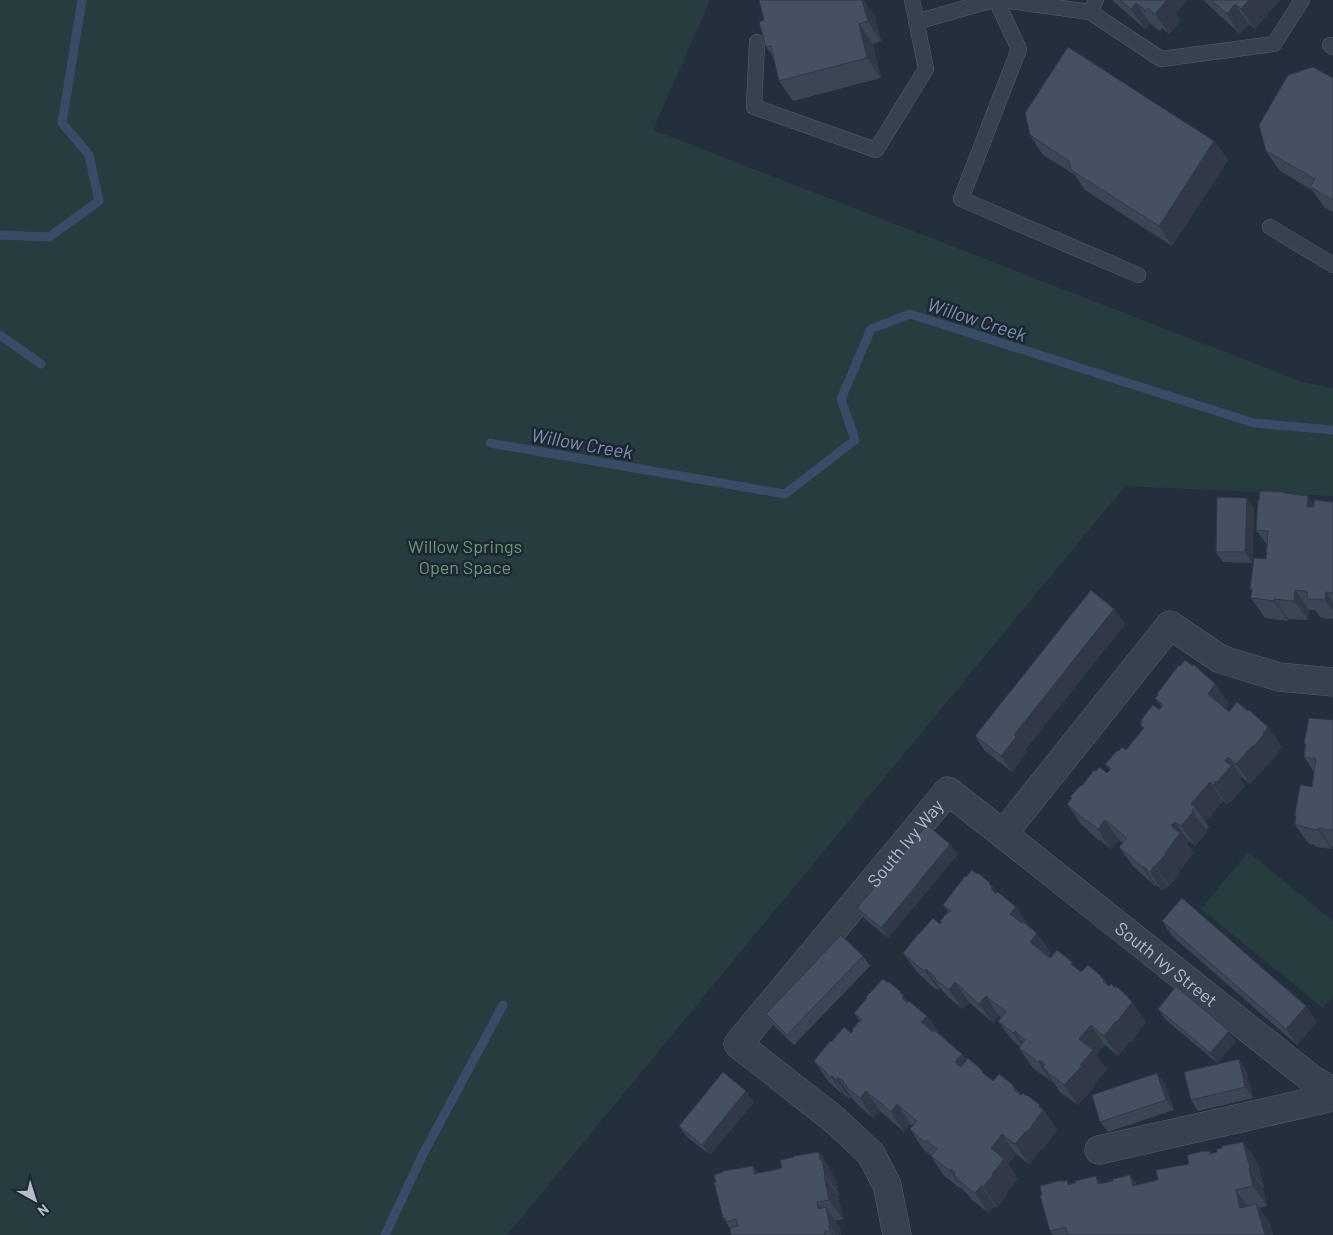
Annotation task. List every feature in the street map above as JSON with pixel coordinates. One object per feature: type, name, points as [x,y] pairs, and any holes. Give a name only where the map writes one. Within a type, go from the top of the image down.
[{"type":"street","points":[[1003,834],[1170,625],[1220,659],[1279,677],[1333,682]]},
{"type":"street","name":"South Ivy Way","points":[[898,1235],[887,1185],[871,1154],[836,1122],[738,1044],[948,791],[1003,834]]},
{"type":"street","name":"South Ivy Street","points":[[1003,834],[1313,1080],[1333,1091]]},
{"type":"street","points":[[1099,1150],[1333,1098]]},
{"type":"lane","points":[[757,42],[754,107],[876,150],[926,69],[912,0]]},
{"type":"lane","points":[[916,22],[995,0],[1019,49],[961,199],[1138,275]]},
{"type":"lane","points":[[1002,0],[1093,6],[1161,59],[1274,44],[1302,0]]},
{"type":"lane","points":[[1270,228],[1333,265]]},
{"type":"green space","name":"Willow Springs Open Space","points":[[0,0],[710,0],[653,130],[1302,382],[1333,388],[1333,496],[1125,486],[507,1235],[0,1235]]},
{"type":"green space","points":[[1248,852],[1333,921],[1333,997],[1323,1008],[1201,909]]},
{"type":"building","points":[[759,0],[862,0],[868,21],[859,24],[867,58],[779,81],[771,46],[766,47],[759,22],[764,20]]},
{"type":"building","points":[[1120,0],[1167,0],[1155,14],[1148,8],[1146,11],[1136,3],[1131,9]]},
{"type":"building","points":[[1211,0],[1249,0],[1241,9],[1235,4],[1227,14]]},
{"type":"building","points":[[1068,47],[1214,141],[1159,226],[1071,170],[1069,161],[1030,135],[1025,113]]},
{"type":"building","points":[[1313,67],[1333,78],[1333,200],[1310,187],[1315,179],[1266,151],[1259,125],[1288,75]]},
{"type":"building","points":[[1260,491],[1308,496],[1307,507],[1314,507],[1314,500],[1333,502],[1333,593],[1326,592],[1325,600],[1307,599],[1307,591],[1295,590],[1294,601],[1251,598],[1252,589],[1250,589],[1254,558],[1266,559],[1268,531],[1256,530]]},
{"type":"building","points":[[1217,497],[1247,498],[1245,552],[1216,552]]},
{"type":"building","points":[[1091,590],[1114,609],[1014,735],[1016,737],[1001,756],[975,736]]},
{"type":"building","points":[[1185,660],[1193,666],[1193,664],[1215,684],[1208,694],[1229,712],[1237,702],[1268,727],[1254,746],[1236,764],[1228,757],[1225,761],[1231,766],[1217,782],[1213,785],[1210,782],[1191,804],[1195,807],[1192,810],[1193,812],[1181,826],[1175,822],[1171,826],[1180,833],[1165,855],[1150,872],[1119,847],[1127,838],[1105,820],[1098,829],[1067,804],[1072,798],[1070,797],[1082,786],[1094,770],[1096,771],[1099,767],[1107,773],[1111,769],[1105,764],[1122,747],[1126,750],[1144,728],[1140,724],[1141,720],[1153,705],[1159,710],[1163,705],[1155,698],[1179,665]]},
{"type":"building","points":[[1309,718],[1333,720],[1333,830],[1318,828],[1318,830],[1295,825],[1300,785],[1312,787],[1316,759],[1304,757],[1306,744],[1304,743]]},
{"type":"building","points":[[927,825],[950,844],[881,928],[857,908]]},
{"type":"building","points":[[972,870],[990,883],[991,889],[996,894],[998,892],[1016,907],[1010,914],[1037,933],[1030,942],[1050,958],[1057,950],[1081,972],[1088,965],[1101,976],[1104,980],[1103,982],[1109,986],[1111,984],[1115,988],[1116,986],[1132,1002],[1104,1036],[1091,1025],[1079,1039],[1093,1050],[1080,1065],[1082,1066],[1064,1085],[1047,1072],[1043,1067],[1045,1064],[1040,1060],[1038,1062],[1019,1048],[1025,1040],[1015,1031],[1013,1033],[998,1021],[1006,1012],[986,996],[979,1004],[955,982],[949,990],[926,969],[925,971],[920,968],[903,953],[933,918],[940,924],[942,922],[940,921],[951,911],[943,905],[965,876]]},
{"type":"building","points":[[1182,898],[1306,1006],[1286,1029],[1162,921]]},
{"type":"building","points":[[841,935],[863,956],[787,1035],[766,1014]]},
{"type":"building","points":[[883,979],[901,992],[904,996],[902,998],[907,1003],[909,1001],[927,1016],[921,1022],[933,1032],[934,1030],[962,1054],[955,1062],[961,1067],[968,1058],[993,1081],[999,1074],[1013,1085],[1016,1089],[1014,1090],[1021,1095],[1023,1093],[1027,1095],[1040,1105],[1039,1107],[1043,1110],[1028,1131],[1015,1144],[1002,1134],[991,1148],[1004,1159],[983,1187],[981,1186],[975,1193],[958,1180],[954,1175],[956,1173],[951,1169],[950,1171],[931,1156],[937,1149],[926,1140],[924,1142],[910,1129],[917,1121],[897,1104],[891,1112],[866,1091],[860,1098],[846,1087],[844,1082],[838,1077],[836,1080],[831,1077],[814,1061],[844,1027],[851,1033],[853,1031],[859,1021],[862,1020],[854,1013]]},
{"type":"building","points":[[1176,986],[1229,1031],[1210,1053],[1158,1009]]},
{"type":"building","points":[[1239,1059],[1245,1087],[1191,1100],[1184,1072]]},
{"type":"building","points":[[723,1072],[746,1091],[702,1145],[679,1126]]},
{"type":"building","points":[[1157,1073],[1166,1100],[1100,1122],[1092,1095]]},
{"type":"building","points":[[1243,1142],[1253,1186],[1236,1190],[1240,1208],[1256,1204],[1265,1235],[1068,1235],[1066,1227],[1050,1231],[1040,1196],[1042,1195],[1040,1186],[1062,1180],[1062,1182],[1067,1180],[1068,1185],[1076,1183],[1075,1181],[1096,1176],[1098,1184],[1130,1175],[1133,1186],[1158,1180],[1156,1170],[1189,1164],[1187,1155],[1204,1151],[1209,1151],[1210,1154],[1217,1152],[1217,1149],[1222,1148],[1222,1146]]},
{"type":"building","points":[[819,1152],[829,1200],[817,1202],[818,1209],[826,1207],[830,1231],[824,1232],[825,1235],[731,1235],[730,1228],[738,1226],[736,1219],[726,1222],[725,1218],[723,1218],[714,1175],[723,1171],[753,1166],[754,1174],[782,1168],[780,1160]]},
{"type":"waterway","name":"Willow Creek","points":[[0,235],[49,237],[99,201],[89,155],[62,123],[82,0]]},
{"type":"waterway","name":"Willow Creek","points":[[490,443],[785,494],[855,440],[841,399],[871,329],[910,314],[1254,423],[1333,430]]},
{"type":"waterway","name":"Willow Creek","points":[[0,335],[41,364]]},
{"type":"waterway","points":[[385,1235],[422,1156],[503,1005]]}]
